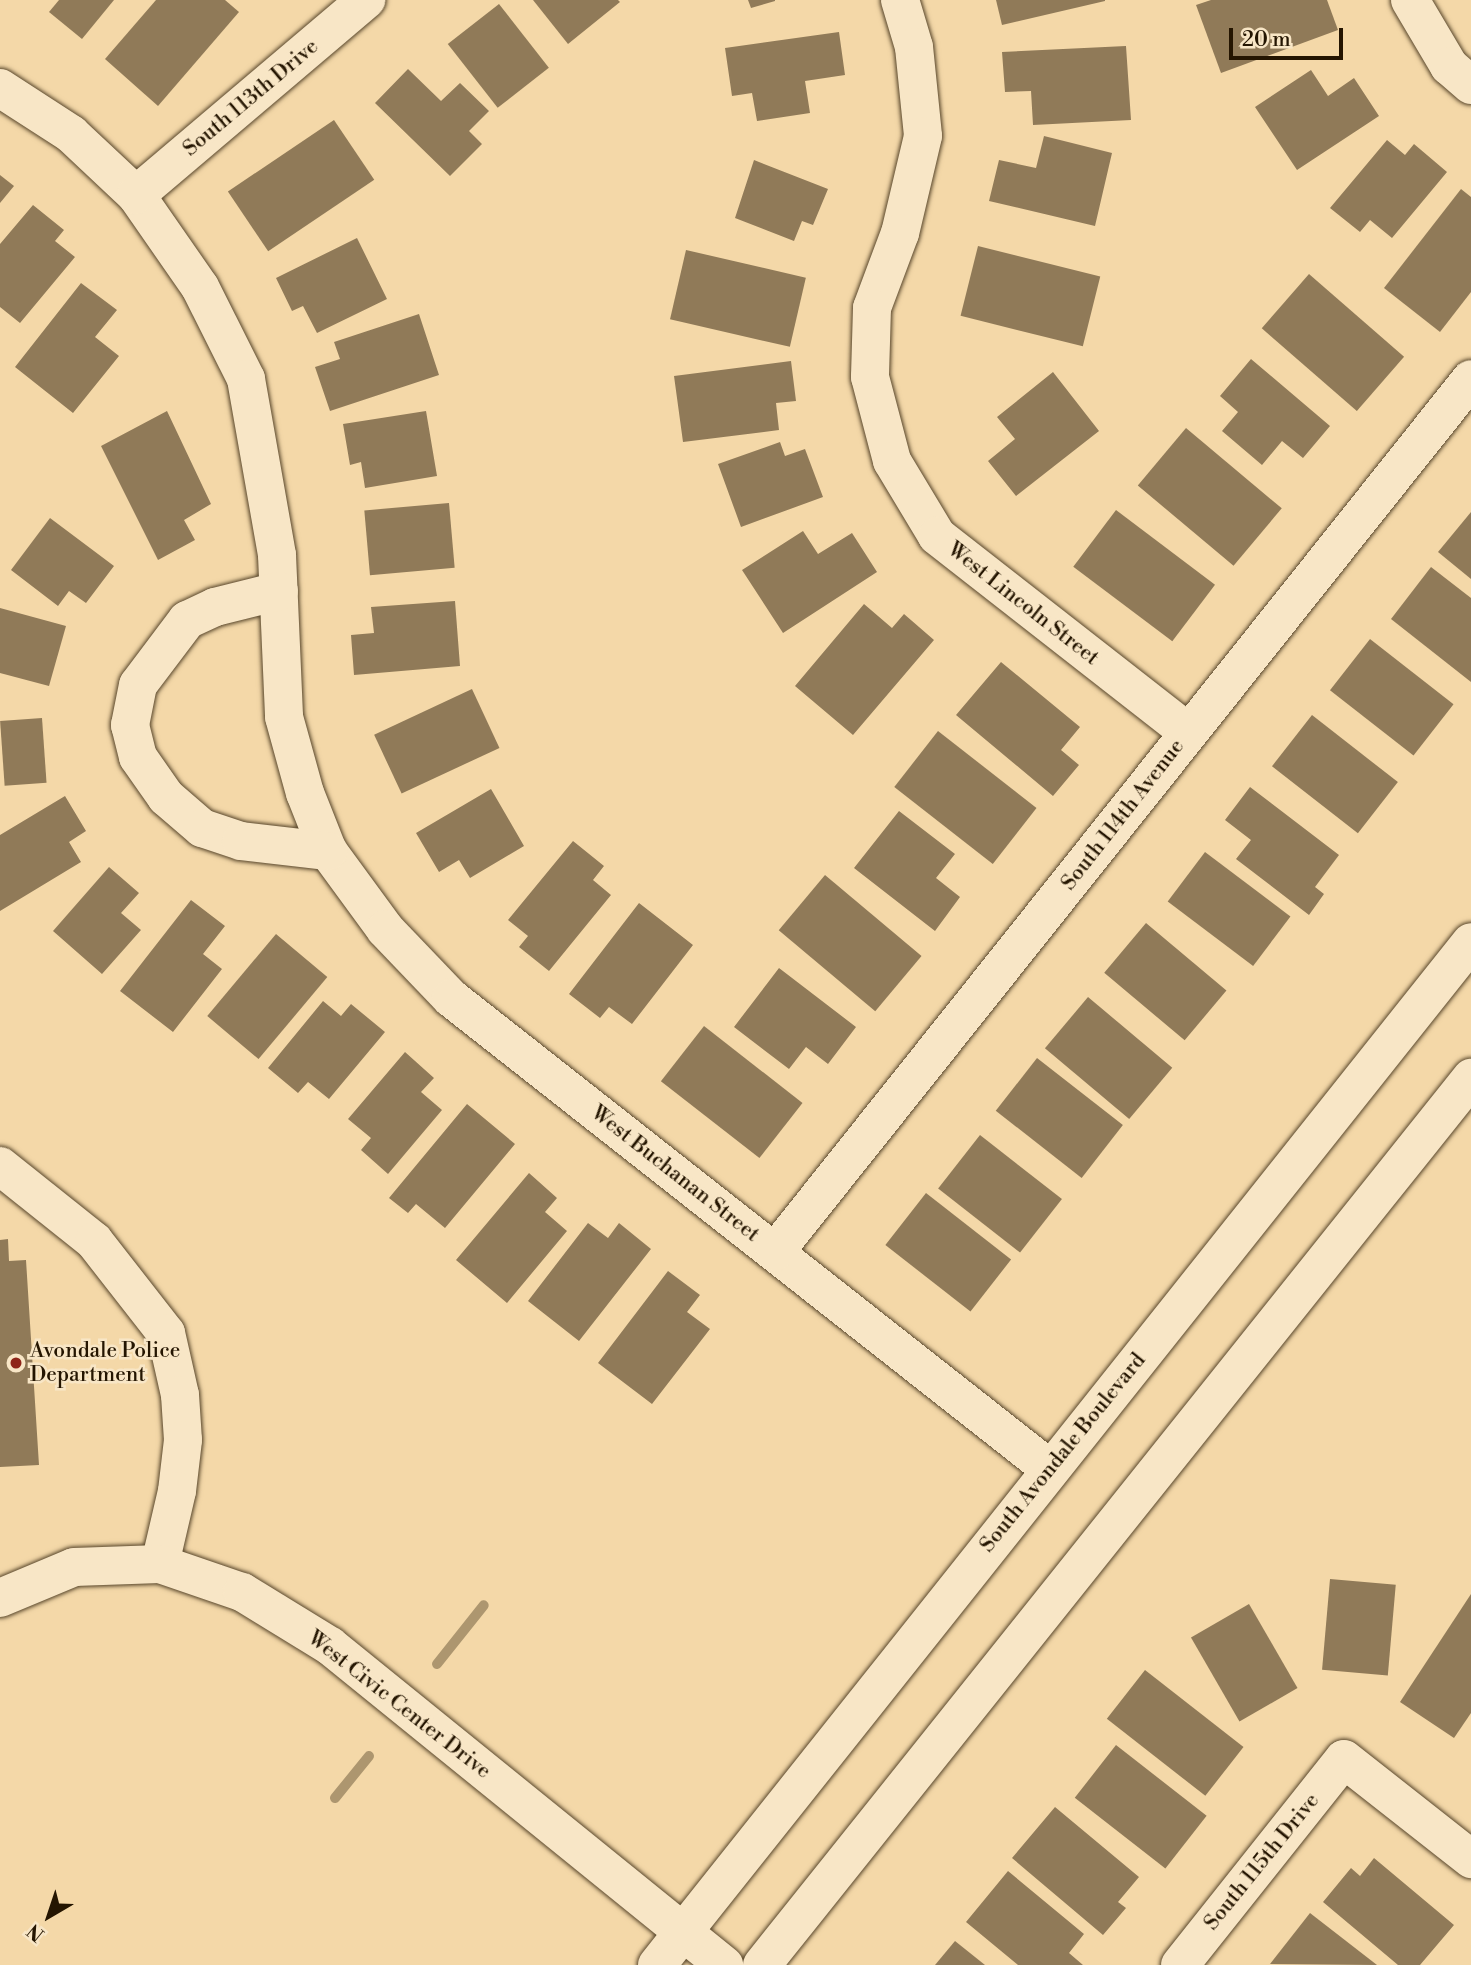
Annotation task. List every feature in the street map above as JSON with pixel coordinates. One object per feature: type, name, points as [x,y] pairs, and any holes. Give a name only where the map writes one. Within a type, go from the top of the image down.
[{"type":"street","name":"South 113th Drive","points":[[136,195],[366,0]]},
{"type":"street","name":"West Lincoln Street","points":[[900,0],[914,47],[923,136],[900,233],[872,307],[870,377],[892,461],[937,536],[1188,732]]},
{"type":"street","points":[[1409,0],[1449,66],[1471,85]]},
{"type":"street","name":"West Buchanan Street","points":[[0,88],[71,134],[136,195],[200,287],[246,379],[279,591],[284,718],[305,793],[328,851],[386,929],[452,998],[1050,1469]]},
{"type":"street","name":"South 114th Avenue","points":[[775,1252],[1471,379]]},
{"type":"street","points":[[279,591],[215,607],[187,620],[138,685],[130,725],[138,757],[166,797],[202,828],[241,841],[328,851]]},
{"type":"street","name":"South Avondale Boulevard","points":[[656,1965],[1471,942]]},
{"type":"street","points":[[762,1965],[1471,1078]]},
{"type":"street","points":[[0,1166],[94,1241],[166,1333],[183,1440],[177,1492],[160,1564]]},
{"type":"street","name":"West Civic Center Drive","points":[[0,1598],[74,1567],[160,1564],[242,1592],[330,1646],[724,1965]]},
{"type":"street","name":"South 115th Drive","points":[[1180,1965],[1344,1759],[1471,1859]]},
{"type":"building","points":[[59,0],[114,0],[82,39],[49,12]]},
{"type":"building","points":[[156,0],[225,0],[239,12],[158,106],[105,59]]},
{"type":"building","points":[[533,0],[618,0],[620,2],[568,44]]},
{"type":"building","points":[[748,0],[775,0],[775,1],[751,8]]},
{"type":"building","points":[[996,0],[1105,0],[1105,1],[1002,25]]},
{"type":"building","points":[[1211,0],[1327,0],[1338,30],[1221,73],[1196,5]]},
{"type":"building","points":[[499,4],[549,68],[498,108],[448,44]]},
{"type":"building","points":[[839,32],[845,75],[805,81],[810,113],[757,121],[752,93],[732,96],[725,48]]},
{"type":"building","points":[[1126,46],[1131,120],[1033,125],[1031,91],[1005,92],[1002,52]]},
{"type":"building","points":[[408,69],[441,101],[460,83],[489,111],[469,131],[482,144],[450,176],[375,103]]},
{"type":"building","points":[[1311,70],[1328,96],[1354,78],[1379,116],[1297,170],[1255,107]]},
{"type":"building","points":[[334,120],[374,180],[268,251],[228,192]]},
{"type":"building","points":[[1044,136],[1112,153],[1095,226],[989,201],[999,160],[1036,168]]},
{"type":"building","points":[[1387,140],[1405,155],[1414,144],[1447,172],[1392,238],[1370,220],[1360,232],[1330,208]]},
{"type":"building","points":[[754,160],[828,189],[813,225],[802,221],[794,241],[735,218]]},
{"type":"building","points":[[0,175],[14,186],[0,203]]},
{"type":"building","points":[[1461,189],[1471,197],[1471,292],[1440,332],[1384,288]]},
{"type":"building","points":[[33,205],[64,230],[55,241],[75,257],[20,323],[0,307],[0,244]]},
{"type":"building","points":[[357,238],[387,299],[317,333],[303,306],[292,311],[276,278]]},
{"type":"building","points":[[978,246],[1100,276],[1083,346],[961,316]]},
{"type":"building","points":[[686,250],[806,278],[790,347],[670,319]]},
{"type":"building","points":[[1309,274],[1404,357],[1357,411],[1262,328]]},
{"type":"building","points":[[81,283],[117,310],[95,337],[119,356],[73,413],[15,367]]},
{"type":"building","points":[[419,314],[439,375],[330,411],[315,367],[340,359],[334,342]]},
{"type":"building","points":[[1251,359],[1330,426],[1303,458],[1282,441],[1262,465],[1222,431],[1238,412],[1220,396]]},
{"type":"building","points":[[791,361],[796,401],[776,403],[779,430],[683,442],[674,376]]},
{"type":"building","points":[[1053,372],[1099,431],[1016,496],[988,461],[1015,439],[997,417]]},
{"type":"building","points":[[167,411],[211,504],[184,520],[195,540],[158,560],[101,446]]},
{"type":"building","points":[[426,411],[437,476],[365,488],[361,462],[350,465],[343,424]]},
{"type":"building","points":[[1186,428],[1282,508],[1234,566],[1138,485]]},
{"type":"building","points":[[780,442],[785,456],[805,449],[823,497],[741,527],[718,464]]},
{"type":"building","points":[[449,503],[455,568],[370,575],[364,510]]},
{"type":"building","points":[[1116,510],[1215,585],[1172,641],[1073,567]]},
{"type":"building","points":[[1471,512],[1471,579],[1438,552]]},
{"type":"building","points":[[50,518],[114,566],[86,603],[69,591],[58,606],[11,570]]},
{"type":"building","points":[[803,531],[818,554],[852,533],[877,572],[783,633],[742,570]]},
{"type":"building","points":[[1431,567],[1471,598],[1471,682],[1391,619]]},
{"type":"building","points":[[455,601],[460,666],[354,675],[351,635],[374,633],[371,607]]},
{"type":"building","points":[[864,604],[892,628],[904,614],[934,640],[853,735],[795,686]]},
{"type":"building","points":[[0,608],[66,626],[49,686],[0,673]]},
{"type":"building","points":[[1370,639],[1454,704],[1414,755],[1330,690]]},
{"type":"building","points":[[1001,662],[1080,727],[1061,750],[1079,765],[1053,796],[956,715]]},
{"type":"building","points":[[472,689],[499,748],[402,794],[374,735]]},
{"type":"building","points":[[1312,715],[1398,782],[1358,833],[1272,766]]},
{"type":"building","points":[[42,718],[47,783],[5,786],[0,721]]},
{"type":"building","points":[[938,731],[1037,808],[993,864],[894,787]]},
{"type":"building","points":[[1250,787],[1339,855],[1315,887],[1324,894],[1309,915],[1236,859],[1251,840],[1225,820]]},
{"type":"building","points":[[491,789],[524,846],[470,878],[459,860],[439,872],[416,833]]},
{"type":"building","points":[[65,796],[86,831],[69,842],[81,862],[0,911],[0,835]]},
{"type":"building","points":[[899,811],[955,854],[936,878],[960,897],[935,931],[854,868]]},
{"type":"building","points":[[573,841],[604,866],[593,880],[611,895],[549,971],[519,947],[528,936],[508,920]]},
{"type":"building","points":[[1205,852],[1290,916],[1253,966],[1168,902]]},
{"type":"building","points":[[109,867],[139,893],[121,913],[141,930],[102,974],[53,931]]},
{"type":"building","points":[[825,875],[922,956],[875,1011],[779,930]]},
{"type":"building","points":[[191,900],[225,926],[203,954],[222,969],[173,1032],[120,991]]},
{"type":"building","points":[[639,903],[693,945],[632,1024],[609,1007],[600,1018],[569,994]]},
{"type":"building","points":[[1146,923],[1226,990],[1185,1040],[1104,973]]},
{"type":"building","points":[[276,934],[327,977],[259,1059],[207,1016]]},
{"type":"building","points":[[779,968],[856,1027],[828,1064],[806,1047],[789,1069],[734,1027]]},
{"type":"building","points":[[1088,997],[1172,1068],[1129,1119],[1045,1048]]},
{"type":"building","points":[[323,1001],[341,1016],[351,1004],[385,1032],[329,1099],[308,1082],[298,1093],[268,1068]]},
{"type":"building","points":[[704,1026],[803,1103],[759,1158],[661,1081]]},
{"type":"building","points":[[405,1052],[434,1078],[421,1092],[442,1110],[388,1174],[361,1150],[371,1138],[348,1119]]},
{"type":"building","points":[[1037,1058],[1123,1125],[1082,1178],[996,1111]]},
{"type":"building","points":[[467,1104],[515,1144],[445,1228],[416,1204],[408,1213],[389,1198]]},
{"type":"building","points":[[980,1135],[1062,1199],[1020,1253],[938,1189]]},
{"type":"building","points":[[529,1173],[557,1198],[545,1212],[567,1231],[507,1303],[456,1260]]},
{"type":"building","points":[[926,1193],[1011,1259],[970,1312],[885,1245]]},
{"type":"building","points":[[588,1223],[608,1238],[619,1223],[651,1249],[579,1341],[528,1301]]},
{"type":"building","name":"Avondale Police Department","points":[[8,1239],[9,1261],[26,1260],[39,1465],[0,1467],[0,1240]]},
{"type":"building","points":[[668,1271],[700,1295],[687,1312],[710,1329],[652,1404],[598,1363]]},
{"type":"building","points":[[1330,1579],[1396,1585],[1388,1675],[1322,1670]]},
{"type":"building","points":[[1471,1594],[1471,1713],[1454,1738],[1400,1702]]},
{"type":"building","points":[[1249,1604],[1298,1688],[1239,1722],[1191,1638]]},
{"type":"building","points":[[1145,1670],[1244,1747],[1205,1796],[1107,1719]]},
{"type":"building","points":[[1116,1745],[1207,1816],[1165,1869],[1075,1798]]},
{"type":"building","points":[[1055,1807],[1139,1877],[1118,1902],[1126,1908],[1103,1935],[1012,1858]]},
{"type":"building","points":[[1374,1858],[1454,1925],[1420,1965],[1398,1965],[1323,1902],[1351,1868],[1360,1876]]},
{"type":"building","points":[[1008,1871],[1084,1934],[1069,1953],[1083,1965],[1018,1965],[966,1922]]},
{"type":"building","points":[[1310,1913],[1377,1965],[1270,1964]]},
{"type":"building","points":[[955,1941],[985,1965],[935,1965]]},
{"type":"waterway","points":[[437,1664],[484,1605]]},
{"type":"waterway","points":[[335,1798],[369,1756]]},
{"type":"place","name":"Avondale Police Department","points":[[16,1363]]}]
